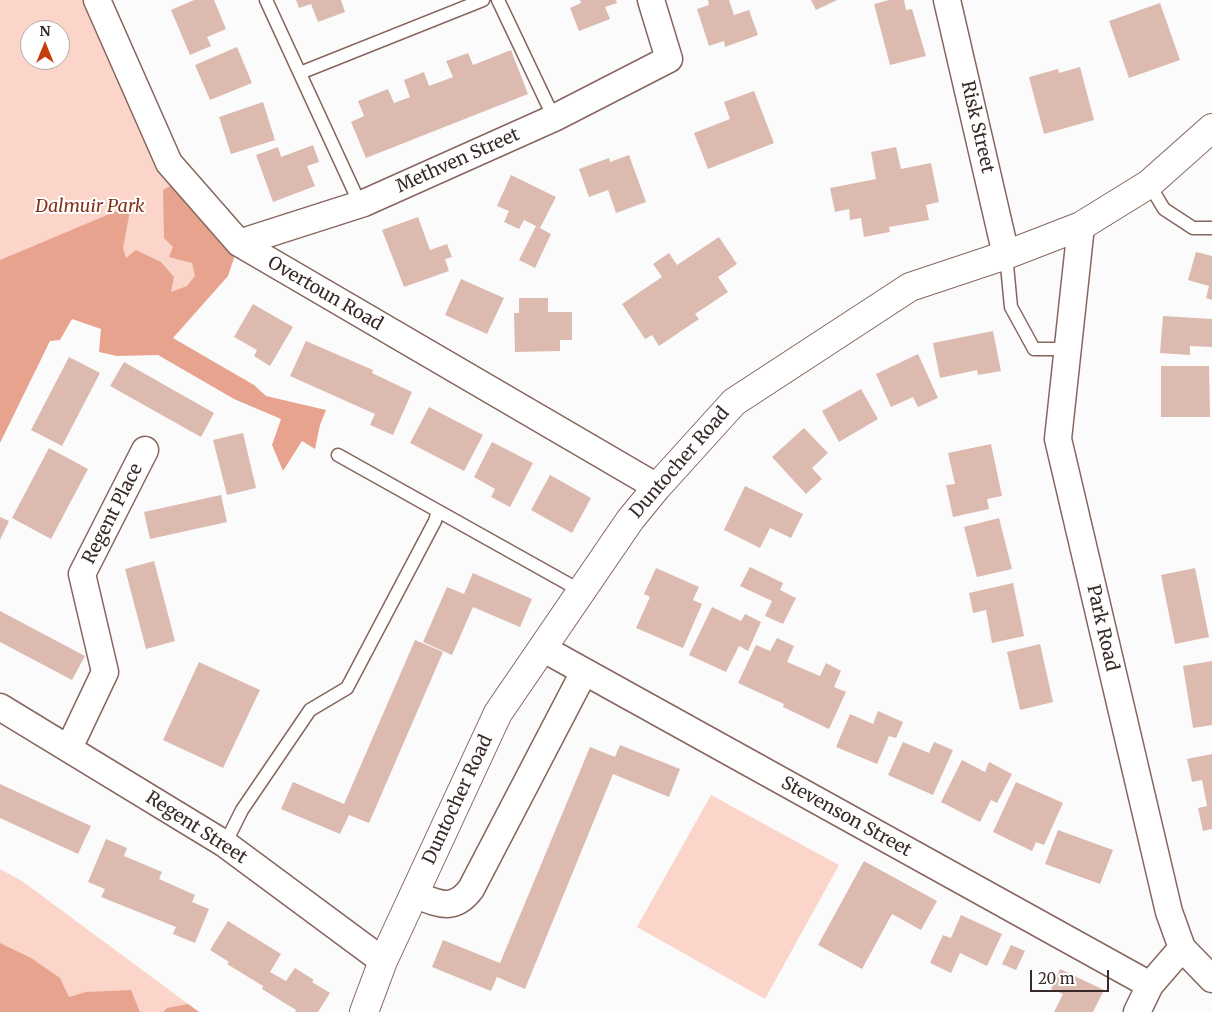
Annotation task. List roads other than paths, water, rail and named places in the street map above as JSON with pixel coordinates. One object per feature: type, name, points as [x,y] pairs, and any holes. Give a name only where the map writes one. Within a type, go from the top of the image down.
[{"type":"main road","name":"Duntocher Road","points":[[364,1012],[383,961],[498,713],[630,520],[657,487],[734,402],[910,287],[1006,255],[1081,226],[1149,184],[1212,128]]},
{"type":"street","name":"Overtoun Road","points":[[97,0],[169,163],[238,243],[657,487]]},
{"type":"street","name":"Methven Street","points":[[238,243],[360,204],[554,118],[670,59],[651,0]]},
{"type":"street","name":"Risk Street","points":[[947,0],[1006,255]]},
{"type":"street","name":"Park Road","points":[[1081,226],[1058,439],[1169,912],[1196,954]]},
{"type":"street","name":"Regent Place","points":[[69,748],[105,672],[82,574],[145,450]]},
{"type":"street","name":"Stevenson Street","points":[[542,648],[1150,985]]},
{"type":"street","points":[[414,894],[438,903],[451,904],[460,901],[465,896],[471,888],[584,672]]},
{"type":"street","name":"Regent Street","points":[[0,707],[226,844],[383,961]]},
{"type":"street","points":[[1136,1012],[1150,985],[1196,954],[1212,979]]},
{"type":"lane","points":[[266,0],[360,204]]},
{"type":"lane","points":[[300,73],[483,0]]},
{"type":"lane","points":[[498,0],[554,118]]},
{"type":"lane","points":[[1149,184],[1164,209],[1193,228],[1212,228]]},
{"type":"lane","points":[[1006,255],[1011,307],[1034,349],[1068,349]]},
{"type":"lane","points":[[338,455],[581,591]]},
{"type":"lane","points":[[226,844],[242,810],[310,710],[347,688],[435,521],[438,511]]},
{"type":"park label","name":"Dalmuir Park","points":[[90,207]]}]
